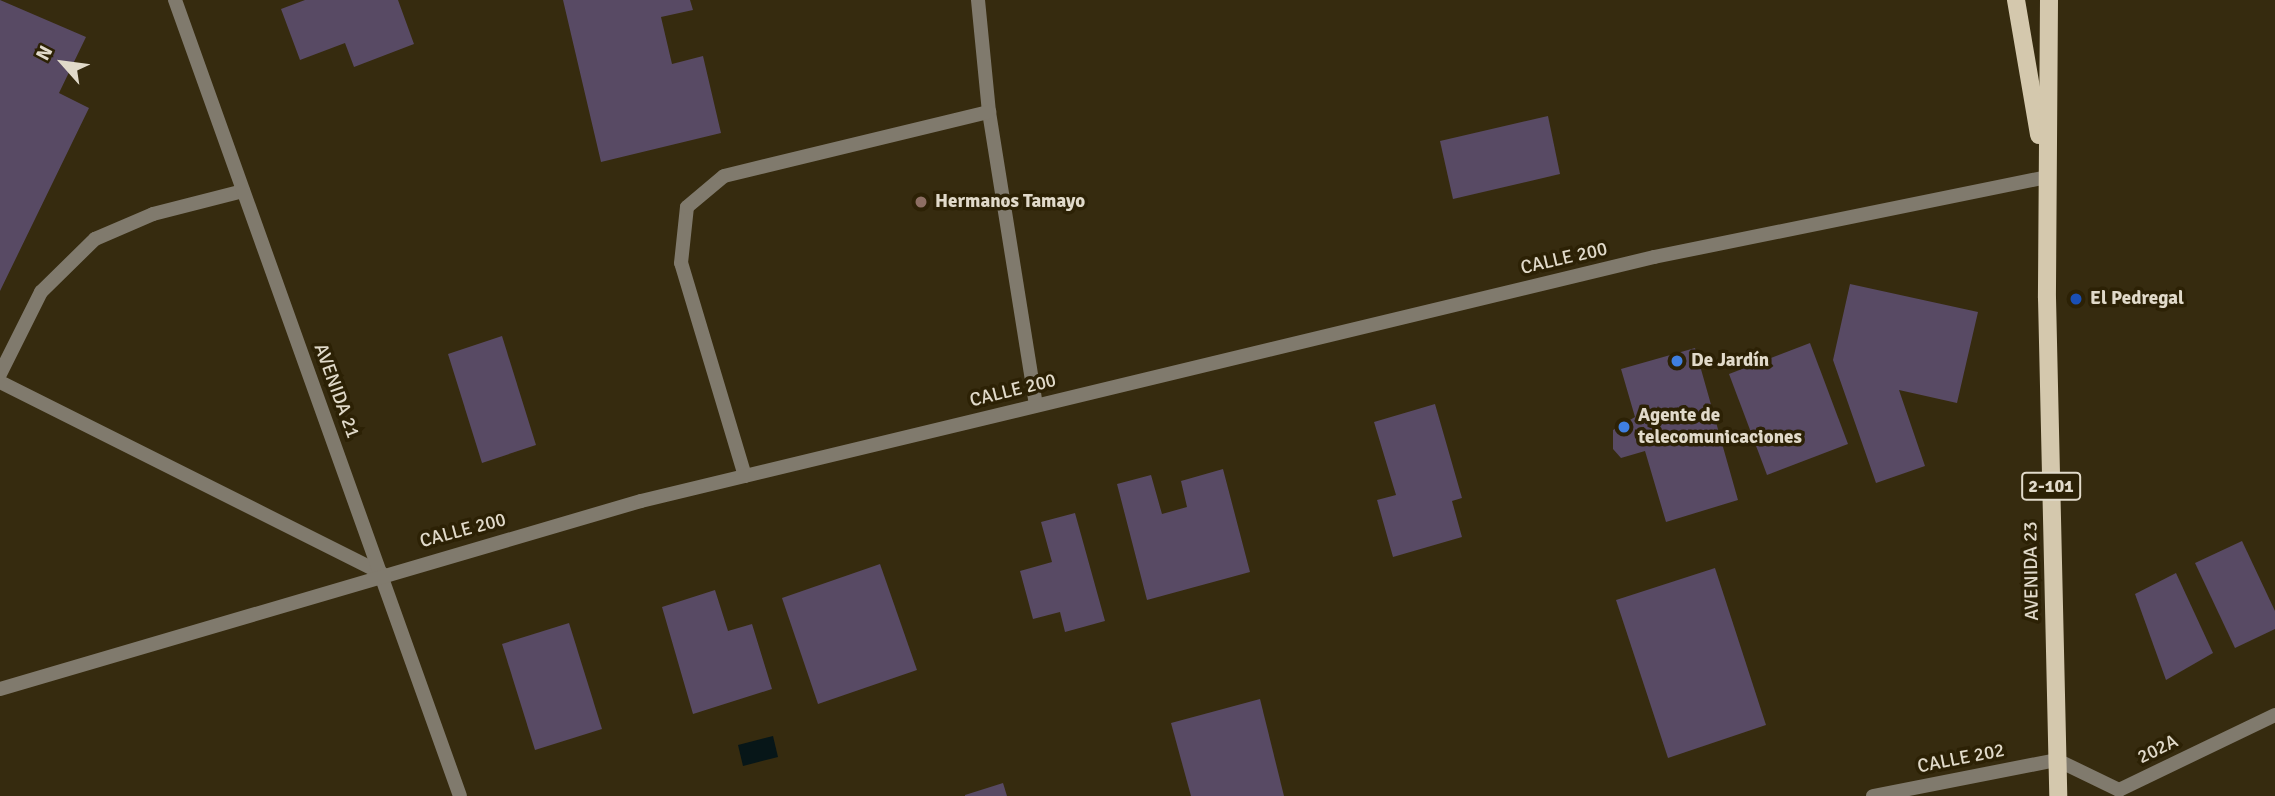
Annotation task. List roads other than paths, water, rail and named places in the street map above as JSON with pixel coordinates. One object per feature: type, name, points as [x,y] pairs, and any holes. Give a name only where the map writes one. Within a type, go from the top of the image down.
[{"type":"main road","name":"AVENIDA 23","points":[[2016,0],[2046,177]]},
{"type":"main road","name":"AVENIDA 23","points":[[2049,0],[2046,177],[2058,796]]},
{"type":"street","name":"AVENIDA 21","points":[[175,0],[460,796]]},
{"type":"street","points":[[978,0],[989,112],[1036,405]]},
{"type":"street","points":[[745,476],[681,263],[687,207],[724,176],[989,112]]},
{"type":"street","name":"CALLE 200","points":[[2,685],[382,573],[745,476],[1654,257],[2046,177]]},
{"type":"street","points":[[0,374],[41,292],[95,239],[153,214],[243,191]]},
{"type":"street","points":[[0,382],[382,573]]},
{"type":"street","name":"202A","points":[[2057,760],[2119,790],[2275,715]]},
{"type":"street","name":"CALLE 202","points":[[1874,796],[2057,760]]},
{"type":"place","name":"Hermanos Tamayo","points":[[921,202]]},
{"type":"place","name":"El Pedregal","points":[[2076,299]]},
{"type":"place","name":"De Jardín","points":[[1677,361]]},
{"type":"place","name":"Agente de telecomunicaciones","points":[[1624,427]]}]
